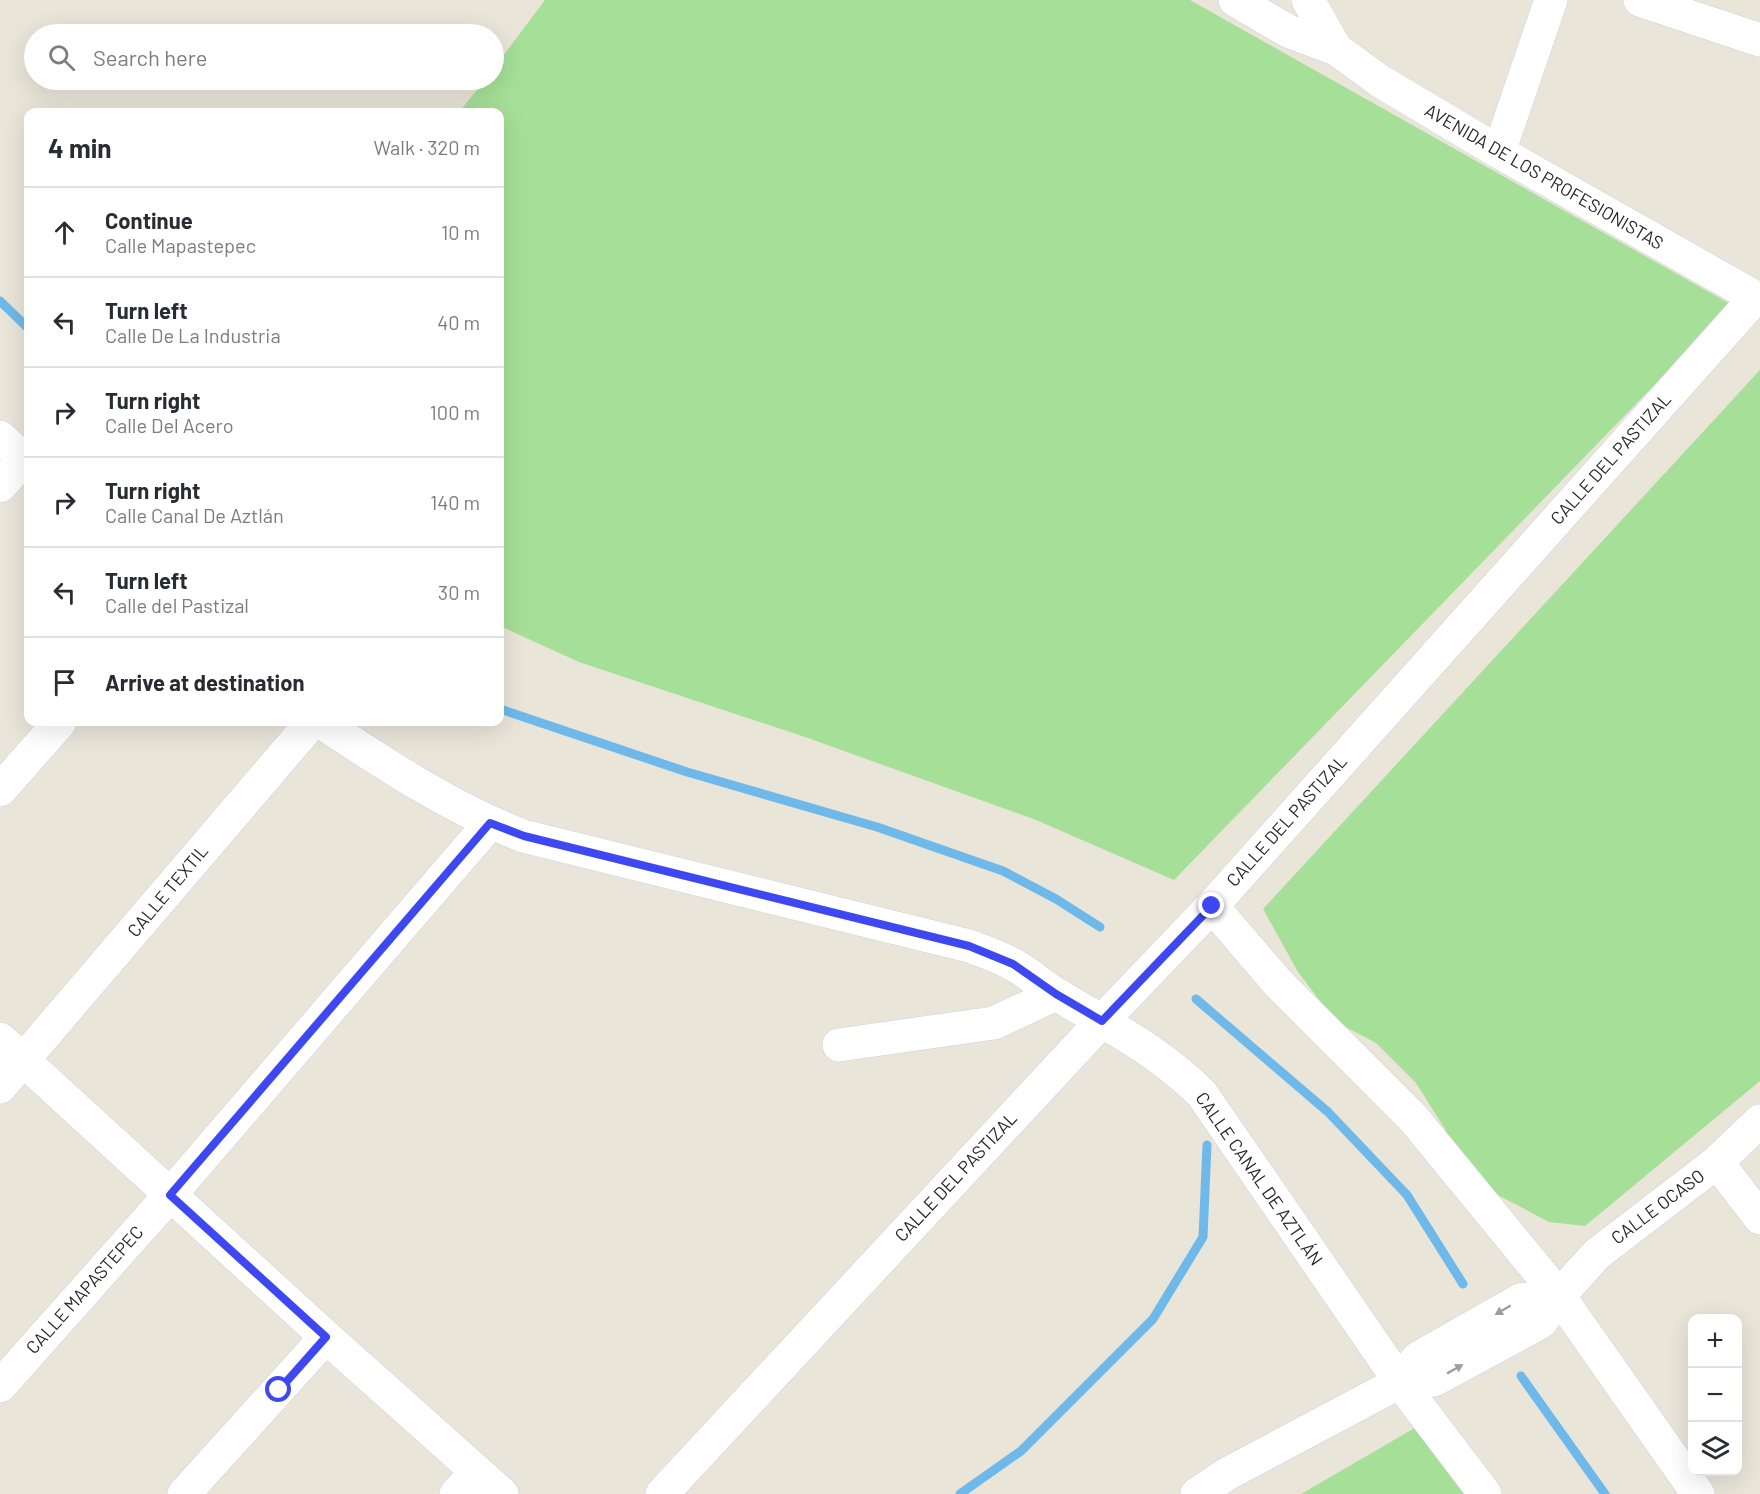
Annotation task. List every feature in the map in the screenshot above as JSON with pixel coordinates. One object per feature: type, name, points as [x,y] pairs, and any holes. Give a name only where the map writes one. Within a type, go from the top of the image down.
[{"type":"street","name":"AVENIDA DE LOS PROFESIONISTAS","points":[[1235,0],[1288,31],[1336,49],[1380,81],[1499,153],[1758,299]]},
{"type":"street","points":[[1288,31],[1303,0]]},
{"type":"street","name":"AVENIDA DE LOS PROFESIONISTAS","points":[[1308,0],[1336,49]]},
{"type":"street","points":[[1499,153],[1551,0]]},
{"type":"street","points":[[1653,2],[1760,40]]},
{"type":"street","name":"CALLE DEL PASTIZAL","points":[[662,1494],[1212,906],[1758,299]]},
{"type":"street","points":[[0,437],[24,459]]},
{"type":"street","points":[[0,486],[24,463]]},
{"type":"street","points":[[0,790],[56,726]]},
{"type":"street","name":"CALLE TEXTIL","points":[[0,1087],[12,1050],[308,726]]},
{"type":"street","name":"CALLE CANAL DE AZTLÁN","points":[[327,726],[401,775],[490,823],[524,836],[969,946],[1013,964],[1056,994],[1162,1058],[1202,1094],[1400,1382],[1485,1494]]},
{"type":"street","name":"CALLE MAPASTEPEC","points":[[0,1386],[170,1195],[490,823]]},
{"type":"street","points":[[1212,906],[1278,983],[1413,1118],[1559,1296],[1698,1494]]},
{"type":"street","points":[[839,1045],[994,1023],[1056,994]]},
{"type":"street","points":[[12,1050],[326,1337],[466,1483],[502,1494]]},
{"type":"street","name":"CALLE OCASO","points":[[1559,1296],[1597,1254],[1717,1162],[1760,1121]]},
{"type":"street","points":[[1717,1162],[1760,1218]]},
{"type":"street","points":[[1197,1494],[1227,1474],[1400,1382],[1418,1358],[1520,1300],[1559,1296]]},
{"type":"street","points":[[184,1494],[326,1337]]},
{"type":"green space","points":[[545,0],[1190,0],[1732,305],[1174,880],[1036,820],[808,738],[579,662],[504,628],[504,108],[462,108],[477,90],[504,90],[504,55]]},
{"type":"green space","points":[[1760,370],[1760,1081],[1585,1226],[1549,1222],[1494,1193],[1454,1159],[1445,1129],[1416,1083],[1376,1043],[1336,1022],[1298,972],[1263,909]]},
{"type":"green space","points":[[1425,1422],[1479,1494],[1301,1494]]},
{"type":"waterway","points":[[0,301],[24,324]]},
{"type":"waterway","points":[[504,710],[687,772],[877,827],[1003,871],[1056,899],[1100,927]]},
{"type":"waterway","points":[[1196,999],[1328,1112],[1407,1195],[1463,1284]]},
{"type":"waterway","points":[[960,1494],[1021,1451],[1153,1319],[1203,1237],[1207,1145]]},
{"type":"waterway","points":[[1521,1376],[1605,1494]]},
{"type":"route","points":[[279,1390],[326,1337],[170,1195],[490,823],[524,836],[969,946],[1013,964],[1056,994],[1102,1021],[1212,906]]}]
